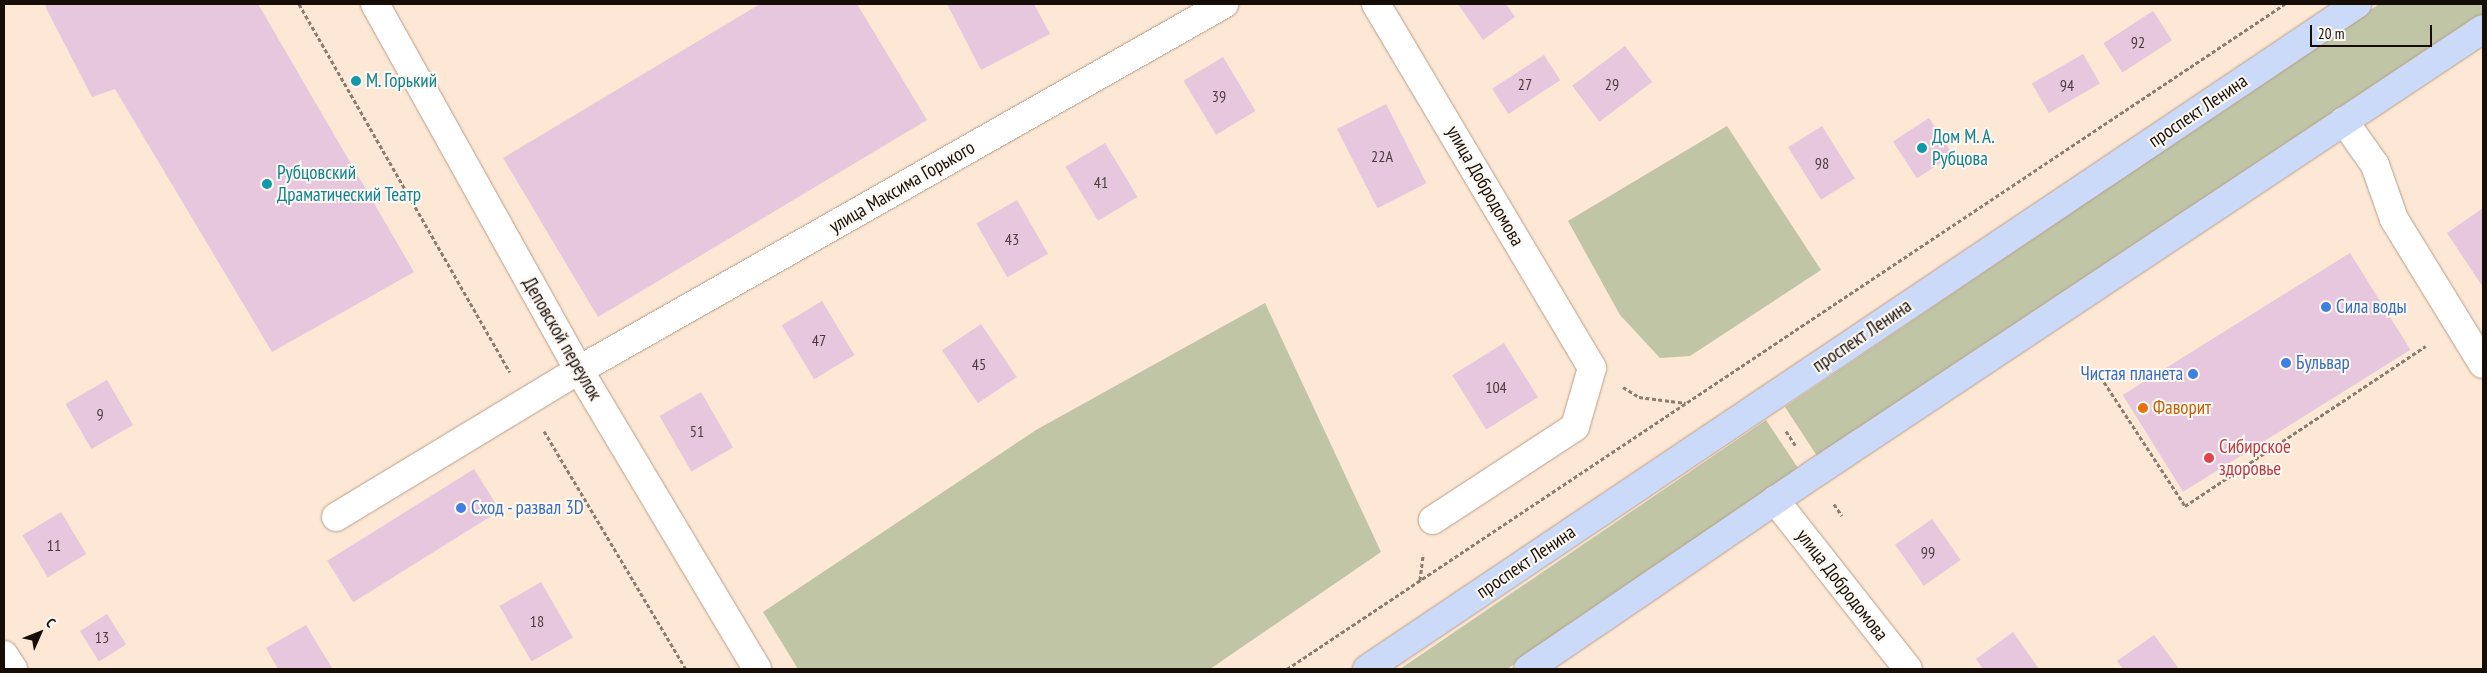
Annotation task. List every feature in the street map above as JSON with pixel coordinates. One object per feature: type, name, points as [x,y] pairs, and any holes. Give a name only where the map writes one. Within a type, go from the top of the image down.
[{"type":"main road","name":"проспект Ленина","points":[[1367,669],[2357,4]]},
{"type":"main road","points":[[1528,669],[1775,500],[2483,29]]},
{"type":"street","name":"Деповской переулок","points":[[375,4],[579,370],[757,669]]},
{"type":"street","name":"улица Максима Горького","points":[[336,516],[579,370],[1224,4]]},
{"type":"street","name":"улица Добродомова","points":[[1376,4],[1592,368]]},
{"type":"street","points":[[2344,122],[2375,165],[2394,220],[2483,364]]},
{"type":"street","points":[[1432,520],[1575,427],[1592,368]]},
{"type":"street","name":"улица Добродомова","points":[[1775,500],[1908,669]]},
{"type":"street","points":[[4,655],[12,669]]},
{"type":"path","points":[[298,4],[527,402],[686,669]]},
{"type":"path","points":[[1287,669],[2285,4]]},
{"type":"path","points":[[2104,382],[2185,506],[2426,346]]},
{"type":"path","points":[[1592,368],[1639,397],[1687,404]]},
{"type":"path","points":[[1784,428],[1798,450]]},
{"type":"green space","points":[[2379,4],[2483,4],[2483,14],[1819,459],[1785,407]]},
{"type":"green space","points":[[1727,126],[1821,270],[1690,356],[1660,358],[1620,315],[1568,221]]},
{"type":"green space","points":[[1265,303],[1381,552],[1210,669],[798,669],[763,612],[1036,430]]},
{"type":"green space","points":[[1766,420],[1800,471],[1507,669],[1400,669]]},
{"type":"building","name":"Рубцовский Драматический Театр","points":[[49,4],[258,4],[414,272],[272,352],[115,89],[92,97],[45,6]]},
{"type":"building","points":[[760,4],[857,4],[927,120],[598,317],[503,158]]},
{"type":"building","points":[[947,4],[1034,4],[1050,34],[981,70]]},
{"type":"building","points":[[1458,4],[1506,4],[1515,17],[1483,40]]},
{"type":"building","points":[[2153,11],[2172,40],[2123,72],[2104,43]]},
{"type":"building","points":[[1625,46],[1652,82],[1599,122],[1572,86]]},
{"type":"building","points":[[2083,54],[2100,83],[2049,113],[2032,84]]},
{"type":"building","points":[[1544,55],[1560,80],[1508,114],[1492,89]]},
{"type":"building","points":[[1223,57],[1255,111],[1216,135],[1184,81]]},
{"type":"building","points":[[1386,104],[1426,183],[1377,208],[1337,129]]},
{"type":"building","name":"Дом М. А. Рубцова","points":[[1929,118],[1953,155],[1917,178],[1893,141]]},
{"type":"building","points":[[1822,126],[1855,179],[1821,200],[1788,147]]},
{"type":"building","points":[[1105,143],[1137,197],[1098,221],[1066,167]]},
{"type":"building","points":[[1017,200],[1048,254],[1007,277],[976,224]]},
{"type":"building","points":[[2483,208],[2483,287],[2447,233]]},
{"type":"building","name":"Бульвар","points":[[2350,253],[2410,350],[2183,492],[2123,395]]},
{"type":"building","points":[[822,301],[854,355],[814,379],[782,325]]},
{"type":"building","points":[[981,324],[1017,377],[978,403],[942,350]]},
{"type":"building","points":[[1504,343],[1538,397],[1486,430],[1452,375]]},
{"type":"building","points":[[107,380],[133,425],[91,449],[65,404]]},
{"type":"building","points":[[701,392],[733,447],[691,471],[659,416]]},
{"type":"building","points":[[474,469],[500,511],[353,602],[327,561]]},
{"type":"building","points":[[61,512],[86,554],[48,577],[22,535]]},
{"type":"building","points":[[1932,519],[1961,560],[1924,586],[1895,545]]},
{"type":"building","points":[[541,582],[573,637],[531,661],[499,606]]},
{"type":"building","points":[[107,614],[126,645],[99,661],[80,631]]},
{"type":"building","points":[[306,625],[332,668],[278,669],[266,648]]},
{"type":"building","points":[[2013,632],[2039,669],[1983,669],[1976,659]]},
{"type":"building","points":[[2154,635],[2179,669],[2123,669],[2117,661]]},
{"type":"place","name":"М. Горький","points":[[356,81]]},
{"type":"place","name":"Дом М. А. Рубцова","points":[[1922,148]]},
{"type":"place","name":"Рубцовский Драматический Театр","points":[[267,184]]},
{"type":"place","name":"Сила воды","points":[[2326,307]]},
{"type":"place","name":"Бульвар","points":[[2286,363]]},
{"type":"place","name":"Чистая планета","points":[[2193,374]]},
{"type":"place","name":"Фаворит","points":[[2143,408]]},
{"type":"place","name":"Сибирское здоровье","points":[[2209,458]]},
{"type":"place","name":"Сход - развал 3D","points":[[461,508]]}]
